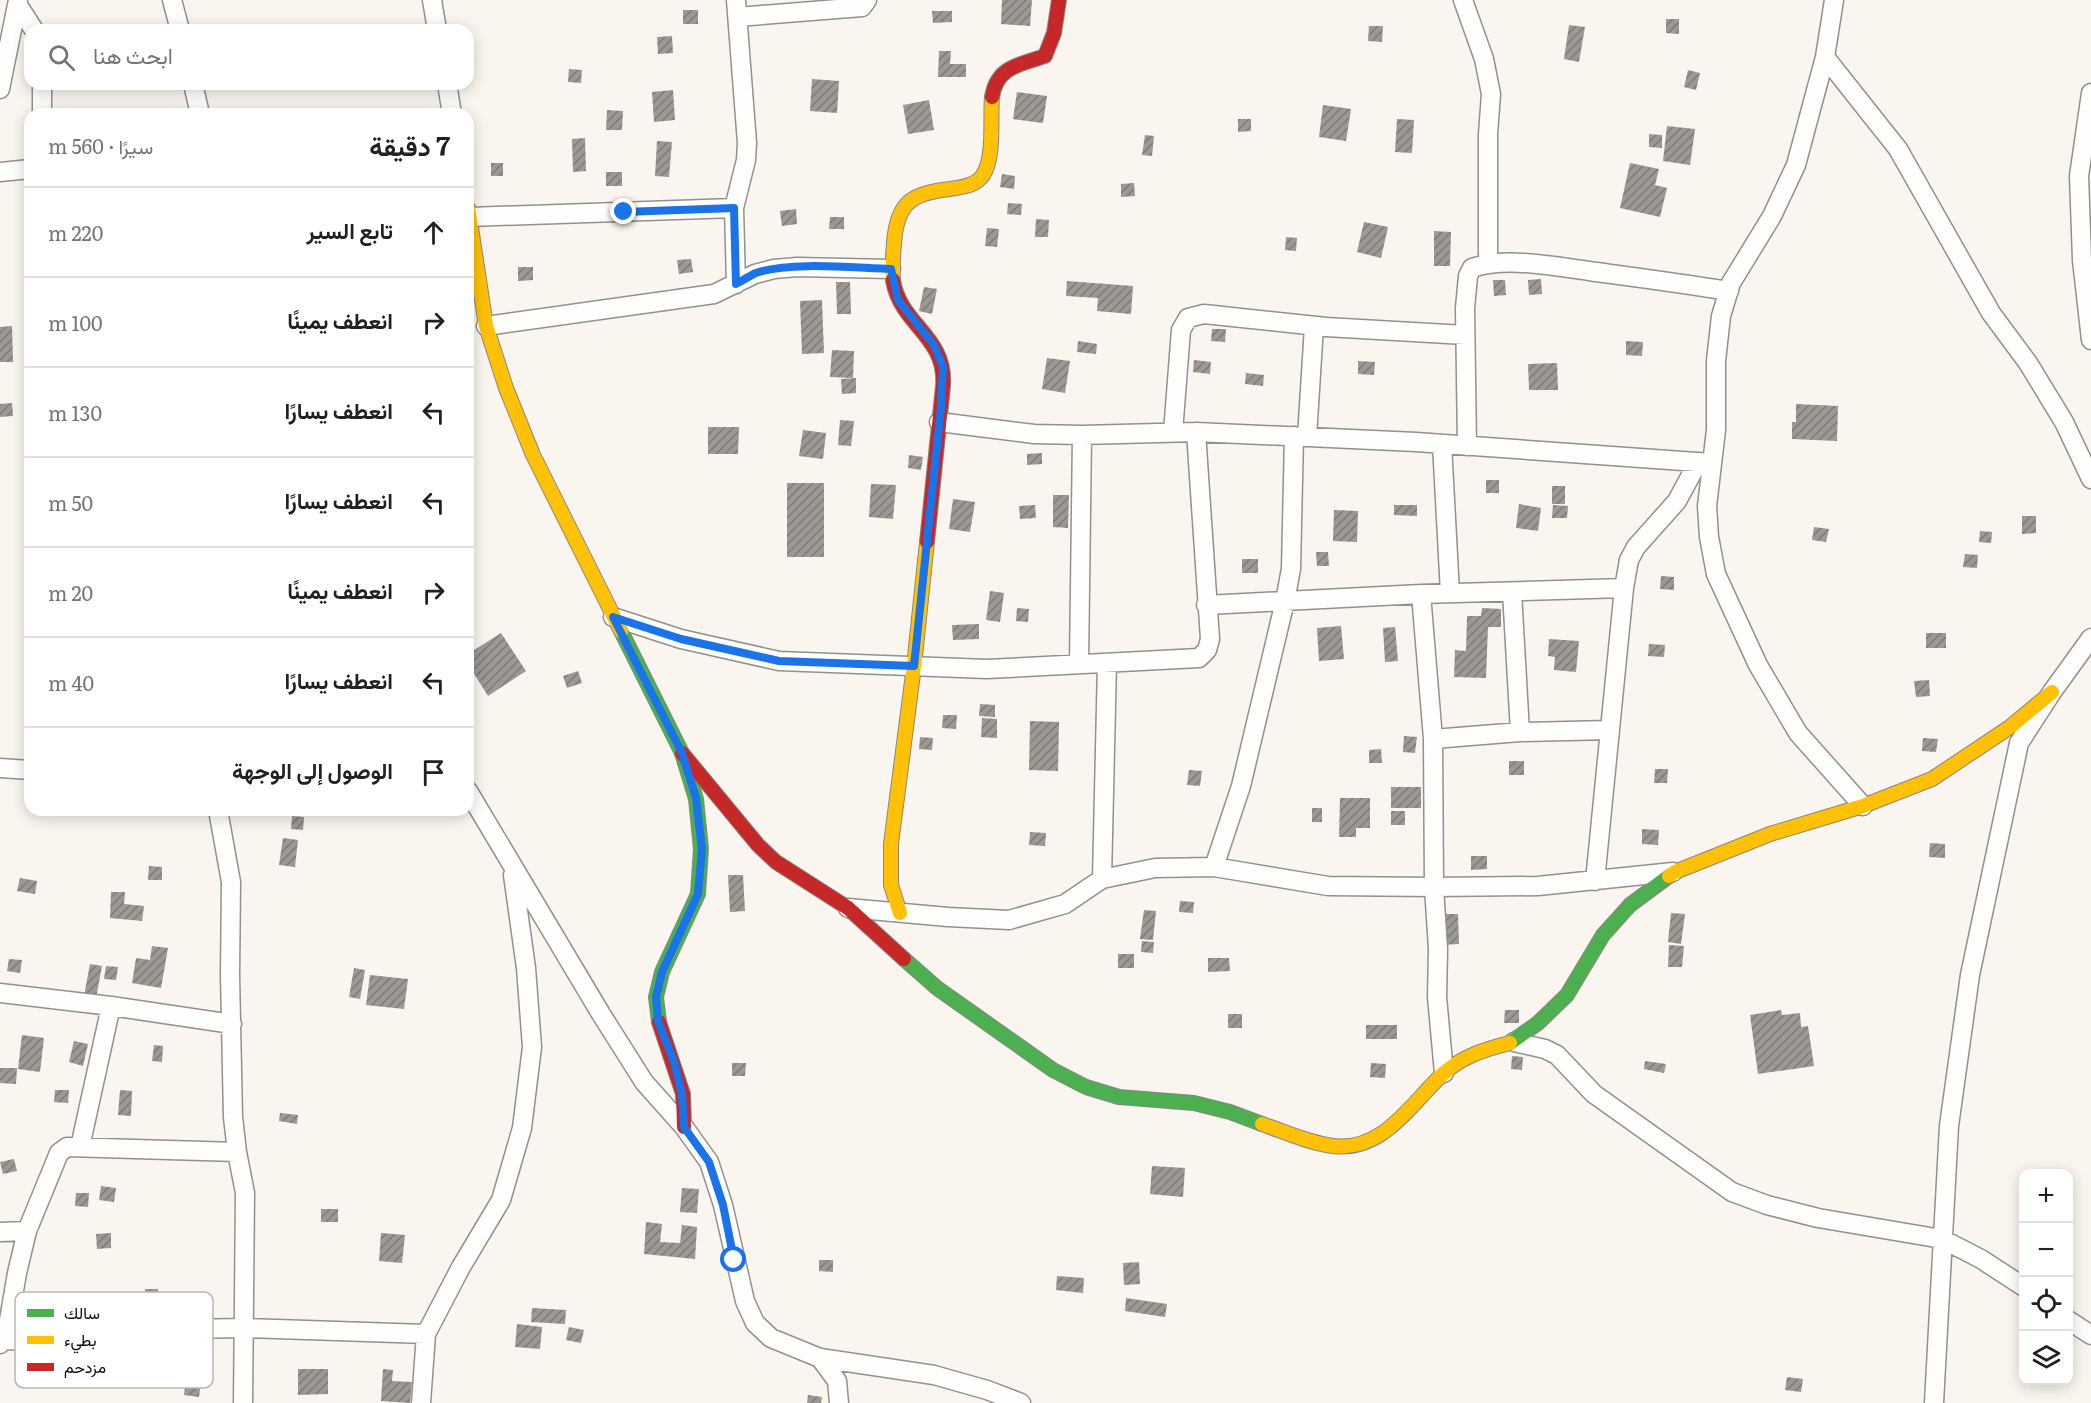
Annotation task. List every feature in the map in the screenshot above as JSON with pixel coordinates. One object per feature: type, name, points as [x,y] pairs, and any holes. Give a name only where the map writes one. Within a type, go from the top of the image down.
[{"type":"street","points":[[172,0],[178,24]]},
{"type":"street","points":[[432,0],[436,24]]},
{"type":"street","points":[[736,284],[734,208],[746,160],[747,143],[737,9],[862,7],[867,0]]},
{"type":"street","points":[[900,913],[891,885],[891,844],[914,666],[943,367],[934,345],[898,300],[891,269],[897,218],[907,201],[931,190],[972,186],[983,176],[988,162],[994,85],[1003,73],[1045,56],[1054,33],[1059,0]]},
{"type":"street","points":[[1462,0],[1484,59],[1491,94],[1488,134],[1488,263]]},
{"type":"street","points":[[1595,881],[1624,588],[1629,560],[1636,548],[1677,501],[1704,463],[1716,430],[1716,361],[1721,316],[1731,283],[1772,216],[1796,165],[1825,57],[1834,0]]},
{"type":"street","points":[[18,3],[30,24]]},
{"type":"street","points":[[0,89],[18,3]]},
{"type":"street","points":[[1825,57],[1898,149],[1991,313],[2028,363],[2064,422],[2091,479]]},
{"type":"street","points":[[42,90],[42,108]]},
{"type":"street","points":[[194,90],[199,108]]},
{"type":"street","points":[[448,90],[451,108]]},
{"type":"street","points":[[2091,93],[2079,176],[2082,260],[2091,340]]},
{"type":"street","points":[[0,172],[24,170]]},
{"type":"street","points":[[474,213],[734,208]]},
{"type":"street","points":[[474,246],[486,326],[506,388],[533,455],[682,753],[696,798],[702,849],[698,894],[662,972],[656,997],[658,1021],[674,1062],[682,1094],[684,1127]]},
{"type":"street","points":[[1467,446],[1465,335],[1467,276],[1472,268],[1488,263],[1504,262],[1566,268],[1729,291]]},
{"type":"street","points":[[486,326],[714,294],[755,274],[774,269],[797,267],[891,269]]},
{"type":"street","points":[[1173,432],[1180,330],[1188,318],[1204,314],[1314,326],[1465,335]]},
{"type":"street","points":[[1214,867],[1241,786],[1286,601],[1314,326]]},
{"type":"street","points":[[939,422],[1034,434],[1196,432],[1443,444],[1704,463]]},
{"type":"street","points":[[613,617],[681,639],[779,661],[987,669],[1199,658],[1208,650],[1210,639],[1196,432]]},
{"type":"street","points":[[1079,664],[1082,435]]},
{"type":"street","points":[[1443,444],[1449,593]]},
{"type":"street","points":[[1704,463],[1709,537],[1716,574],[1758,665],[1798,733],[1863,806]]},
{"type":"street","points":[[1206,605],[1422,594],[1624,588]]},
{"type":"street","points":[[1512,592],[1520,732]]},
{"type":"street","points":[[1422,594],[1433,739],[1437,997],[1444,1073]]},
{"type":"street","points":[[1934,1403],[1949,1126],[1970,975],[2019,743],[2091,638]]},
{"type":"street","points":[[1102,879],[1107,663]]},
{"type":"street","points":[[682,753],[758,845],[776,862],[848,908],[937,988],[1053,1070],[1086,1087],[1119,1097],[1194,1103],[1230,1112],[1297,1137],[1334,1146],[1362,1144],[1390,1129],[1444,1073],[1479,1051],[1514,1041],[1538,1023],[1567,995],[1603,935],[1630,905],[1675,872],[1770,834],[1863,806],[1932,779],[2010,727],[2052,692]]},
{"type":"street","points":[[1433,739],[1520,732],[1610,730]]},
{"type":"street","points":[[0,768],[24,770]]},
{"type":"street","points":[[474,804],[644,1082],[684,1127],[709,1162],[723,1205],[745,1301],[755,1323],[771,1338],[820,1358],[934,1375],[987,1390],[1021,1403]]},
{"type":"street","points":[[219,816],[231,882],[233,1118],[245,1193],[243,1403]]},
{"type":"street","points":[[422,1403],[426,1334],[461,1267],[501,1200],[522,1128],[532,1047],[526,968],[512,867]]},
{"type":"street","points":[[848,908],[1009,920],[1065,904],[1102,879],[1155,868],[1214,867],[1328,886],[1434,887],[1538,886],[1675,872]]},
{"type":"street","points":[[0,993],[111,1006],[232,1024]]},
{"type":"street","points":[[80,1147],[111,1006]]},
{"type":"street","points":[[1514,1041],[1545,1049],[1557,1055],[1594,1094],[1732,1192],[1818,1218],[1942,1239],[1981,1259],[2019,1284]]},
{"type":"street","points":[[2,1342],[8,1326],[27,1231],[59,1153],[67,1147],[237,1152]]},
{"type":"street","points":[[0,1232],[27,1231]]},
{"type":"street","points":[[2073,1323],[2091,1335]]},
{"type":"street","points":[[213,1329],[426,1334]]},
{"type":"street","points":[[820,1358],[837,1381],[839,1403]]},
{"type":"building","points":[[1002,0],[1032,0],[1030,26],[1001,24]]},
{"type":"building","points":[[683,10],[698,10],[698,24],[683,24]]},
{"type":"building","points":[[932,11],[952,11],[952,22],[933,23]]},
{"type":"building","points":[[1666,19],[1679,19],[1679,34],[1666,33]]},
{"type":"building","points":[[1569,25],[1585,27],[1579,62],[1564,59]]},
{"type":"building","points":[[1369,26],[1383,26],[1382,42],[1368,41]]},
{"type":"building","points":[[672,36],[673,53],[658,54],[657,37]]},
{"type":"building","points":[[939,51],[951,51],[950,64],[966,64],[966,77],[938,77]]},
{"type":"building","points":[[569,69],[582,70],[581,83],[568,82]]},
{"type":"building","points":[[1688,70],[1700,73],[1696,90],[1684,87]]},
{"type":"building","points":[[812,79],[839,81],[837,113],[810,111]]},
{"type":"building","points":[[673,90],[675,120],[654,122],[652,92]]},
{"type":"building","points":[[1017,92],[1047,96],[1043,123],[1013,119]]},
{"type":"building","points":[[929,100],[934,130],[908,134],[903,105]]},
{"type":"building","points":[[1323,105],[1351,109],[1346,141],[1319,137]]},
{"type":"building","points":[[607,110],[623,111],[622,130],[606,130]]},
{"type":"building","points":[[1238,119],[1251,119],[1251,131],[1238,132]]},
{"type":"building","points":[[1397,119],[1414,120],[1412,153],[1395,152]]},
{"type":"building","points":[[1667,126],[1695,129],[1690,165],[1663,161]]},
{"type":"building","points":[[1649,134],[1662,135],[1662,148],[1649,147]]},
{"type":"building","points":[[1145,135],[1154,136],[1152,156],[1142,155]]},
{"type":"building","points":[[585,138],[586,171],[573,172],[572,139]]},
{"type":"building","points":[[657,141],[672,142],[669,177],[655,176]]},
{"type":"building","points":[[491,163],[503,163],[503,176],[491,176]]},
{"type":"building","points":[[1630,163],[1659,169],[1655,185],[1667,188],[1660,217],[1620,208]]},
{"type":"building","points":[[606,172],[622,172],[622,186],[606,186]]},
{"type":"building","points":[[1002,174],[1015,176],[1014,189],[1000,187]]},
{"type":"building","points":[[1134,183],[1135,196],[1121,197],[1121,184]]},
{"type":"building","points":[[1008,203],[1022,204],[1021,215],[1007,214]]},
{"type":"building","points":[[796,209],[797,224],[782,226],[780,211]]},
{"type":"building","points":[[830,217],[844,217],[844,229],[829,229]]},
{"type":"building","points":[[1036,219],[1049,220],[1048,237],[1035,237]]},
{"type":"building","points":[[1364,222],[1388,227],[1381,258],[1357,252]]},
{"type":"building","points":[[987,228],[999,229],[997,247],[985,246]]},
{"type":"building","points":[[1434,231],[1451,232],[1450,266],[1434,266]]},
{"type":"building","points":[[1286,237],[1297,238],[1296,251],[1285,250]]},
{"type":"building","points":[[691,259],[693,272],[679,274],[677,260]]},
{"type":"building","points":[[518,267],[533,267],[533,280],[518,281]]},
{"type":"building","points":[[1541,279],[1542,294],[1529,295],[1528,280]]},
{"type":"building","points":[[1493,280],[1505,280],[1506,295],[1494,296]]},
{"type":"building","points":[[1067,281],[1133,286],[1131,314],[1097,311],[1098,298],[1066,296]]},
{"type":"building","points":[[836,282],[850,282],[851,314],[837,314]]},
{"type":"building","points":[[924,287],[937,289],[932,314],[919,311]]},
{"type":"building","points":[[822,300],[824,353],[802,354],[800,301]]},
{"type":"building","points":[[12,326],[13,362],[0,362],[0,327]]},
{"type":"building","points":[[1212,329],[1226,329],[1225,342],[1211,341]]},
{"type":"building","points":[[1078,341],[1097,344],[1096,354],[1077,352]]},
{"type":"building","points":[[1626,341],[1643,342],[1642,356],[1626,355]]},
{"type":"building","points":[[832,350],[854,351],[853,378],[830,377]]},
{"type":"building","points":[[1047,358],[1070,361],[1065,393],[1042,389]]},
{"type":"building","points":[[1194,360],[1211,362],[1210,374],[1193,372]]},
{"type":"building","points":[[1358,361],[1375,362],[1374,375],[1358,374]]},
{"type":"building","points":[[1557,363],[1558,390],[1529,390],[1528,364]]},
{"type":"building","points":[[1246,373],[1264,375],[1263,386],[1245,384]]},
{"type":"building","points":[[856,378],[856,393],[842,394],[841,379]]},
{"type":"building","points":[[12,403],[13,416],[0,417],[0,404]]},
{"type":"building","points":[[1796,404],[1838,406],[1837,441],[1792,439],[1792,422],[1796,422]]},
{"type":"building","points":[[840,420],[854,421],[851,446],[838,445]]},
{"type":"building","points":[[708,427],[739,427],[738,454],[708,454]]},
{"type":"building","points":[[803,430],[826,433],[823,459],[799,456]]},
{"type":"building","points":[[1042,453],[1042,464],[1027,465],[1027,454]]},
{"type":"building","points":[[909,455],[923,457],[921,470],[908,468]]},
{"type":"building","points":[[1486,480],[1499,480],[1499,493],[1486,493]]},
{"type":"building","points":[[787,483],[824,483],[824,557],[787,557]]},
{"type":"building","points":[[871,484],[896,485],[893,519],[869,517]]},
{"type":"building","points":[[1552,486],[1565,486],[1565,504],[1552,504]]},
{"type":"building","points":[[1053,495],[1069,495],[1068,528],[1053,527]]},
{"type":"building","points":[[953,499],[975,502],[970,532],[949,529]]},
{"type":"building","points":[[1519,504],[1541,508],[1538,531],[1516,528]]},
{"type":"building","points":[[1035,505],[1036,518],[1020,519],[1019,506]]},
{"type":"building","points":[[1394,505],[1417,505],[1417,516],[1394,515]]},
{"type":"building","points":[[1553,505],[1568,506],[1567,518],[1552,518]]},
{"type":"building","points":[[1334,510],[1358,511],[1357,542],[1333,541]]},
{"type":"building","points":[[2022,516],[2036,516],[2036,533],[2022,534]]},
{"type":"building","points":[[1814,527],[1829,529],[1826,542],[1812,540]]},
{"type":"building","points":[[1980,531],[1992,532],[1991,543],[1979,542]]},
{"type":"building","points":[[1316,552],[1328,552],[1329,566],[1317,566]]},
{"type":"building","points":[[1965,554],[1978,555],[1977,568],[1963,567]]},
{"type":"building","points":[[1242,559],[1258,559],[1258,573],[1242,573]]},
{"type":"building","points":[[1661,576],[1674,577],[1674,590],[1660,589]]},
{"type":"building","points":[[990,591],[1004,593],[1000,622],[986,620]]},
{"type":"building","points":[[1017,608],[1029,609],[1028,622],[1016,621]]},
{"type":"building","points":[[1482,608],[1501,609],[1501,627],[1488,627],[1486,678],[1454,677],[1455,650],[1466,651],[1467,616],[1481,616]]},
{"type":"building","points":[[979,624],[979,639],[953,640],[952,625]]},
{"type":"building","points":[[1341,626],[1344,659],[1319,661],[1317,628]]},
{"type":"building","points":[[1395,627],[1398,661],[1385,662],[1383,628]]},
{"type":"building","points":[[501,633],[526,671],[488,696],[474,674],[474,650]]},
{"type":"building","points":[[1926,633],[1946,633],[1946,648],[1926,648]]},
{"type":"building","points":[[1549,639],[1579,641],[1576,672],[1554,670],[1555,657],[1548,656]]},
{"type":"building","points":[[1649,644],[1665,645],[1664,657],[1648,656]]},
{"type":"building","points":[[578,671],[582,683],[567,688],[563,676]]},
{"type":"building","points":[[1929,680],[1930,696],[1916,697],[1914,681]]},
{"type":"building","points":[[980,704],[995,705],[995,717],[979,716]]},
{"type":"building","points":[[943,715],[957,715],[956,729],[942,728]]},
{"type":"building","points":[[982,718],[997,719],[997,738],[981,737]]},
{"type":"building","points":[[1030,721],[1059,722],[1058,771],[1029,770]]},
{"type":"building","points":[[1404,736],[1417,737],[1415,753],[1403,752]]},
{"type":"building","points":[[920,737],[933,738],[932,750],[919,749]]},
{"type":"building","points":[[1923,738],[1938,739],[1936,752],[1922,751]]},
{"type":"building","points":[[1381,749],[1382,763],[1369,763],[1369,750]]},
{"type":"building","points":[[1509,761],[1524,761],[1524,775],[1509,775]]},
{"type":"building","points":[[1655,769],[1668,769],[1667,783],[1654,783]]},
{"type":"building","points":[[1189,770],[1202,771],[1200,786],[1187,785]]},
{"type":"building","points":[[1391,787],[1421,787],[1421,808],[1391,808]]},
{"type":"building","points":[[1340,798],[1370,798],[1370,828],[1356,828],[1356,837],[1339,837]]},
{"type":"building","points":[[1312,808],[1322,808],[1322,822],[1312,822]]},
{"type":"building","points":[[1391,811],[1405,811],[1405,825],[1391,825]]},
{"type":"building","points":[[292,816],[304,817],[303,830],[291,829]]},
{"type":"building","points":[[1642,829],[1659,830],[1658,845],[1642,844]]},
{"type":"building","points":[[1030,832],[1046,833],[1045,846],[1029,845]]},
{"type":"building","points":[[283,838],[298,840],[295,867],[279,865]]},
{"type":"building","points":[[1930,843],[1945,844],[1945,858],[1929,857]]},
{"type":"building","points":[[1471,856],[1487,856],[1487,869],[1471,870]]},
{"type":"building","points":[[149,866],[162,867],[162,880],[148,880]]},
{"type":"building","points":[[728,875],[743,875],[745,911],[730,912]]},
{"type":"building","points":[[20,878],[37,881],[35,894],[17,891]]},
{"type":"building","points":[[111,892],[125,892],[124,904],[144,906],[142,921],[110,918]]},
{"type":"building","points":[[1180,901],[1194,902],[1193,913],[1179,912]]},
{"type":"building","points":[[1144,910],[1156,911],[1153,940],[1140,939]]},
{"type":"building","points":[[1671,913],[1685,914],[1681,944],[1668,942]]},
{"type":"building","points":[[1441,914],[1458,914],[1459,944],[1441,945]]},
{"type":"building","points":[[1142,941],[1154,942],[1153,953],[1141,952]]},
{"type":"building","points":[[1669,945],[1684,946],[1682,967],[1668,967]]},
{"type":"building","points":[[152,946],[168,948],[161,988],[132,983],[136,958],[150,960]]},
{"type":"building","points":[[1118,954],[1134,954],[1134,968],[1118,968]]},
{"type":"building","points":[[1208,958],[1229,958],[1230,971],[1208,972]]},
{"type":"building","points":[[9,959],[22,960],[20,973],[7,971]]},
{"type":"building","points":[[90,964],[102,966],[96,998],[84,996]]},
{"type":"building","points":[[106,966],[118,967],[116,980],[104,979]]},
{"type":"building","points":[[354,968],[365,970],[360,999],[349,997]]},
{"type":"building","points":[[370,975],[408,979],[404,1009],[366,1005]]},
{"type":"building","points":[[1505,1010],[1519,1010],[1519,1023],[1504,1023]]},
{"type":"building","points":[[1781,1010],[1782,1015],[1800,1013],[1801,1027],[1808,1026],[1814,1066],[1758,1074],[1750,1015]]},
{"type":"building","points":[[1228,1014],[1242,1014],[1242,1028],[1228,1028]]},
{"type":"building","points":[[1366,1025],[1397,1025],[1397,1039],[1366,1039]]},
{"type":"building","points":[[22,1035],[44,1038],[40,1072],[18,1069]]},
{"type":"building","points":[[74,1041],[88,1044],[83,1066],[69,1062]]},
{"type":"building","points":[[154,1045],[163,1046],[162,1062],[152,1061]]},
{"type":"building","points":[[1512,1056],[1523,1057],[1522,1070],[1511,1069]]},
{"type":"building","points":[[1645,1061],[1666,1064],[1664,1073],[1644,1069]]},
{"type":"building","points":[[732,1063],[746,1063],[745,1076],[732,1076]]},
{"type":"building","points":[[1371,1063],[1386,1064],[1385,1078],[1370,1077]]},
{"type":"building","points":[[0,1068],[17,1068],[16,1084],[0,1083]]},
{"type":"building","points":[[55,1090],[69,1090],[68,1103],[54,1102]]},
{"type":"building","points":[[120,1090],[132,1091],[131,1116],[118,1115]]},
{"type":"building","points":[[280,1113],[298,1115],[297,1124],[279,1121]]},
{"type":"building","points":[[14,1159],[17,1171],[3,1174],[0,1162]]},
{"type":"building","points":[[1152,1166],[1185,1168],[1183,1197],[1150,1194]]},
{"type":"building","points":[[101,1186],[116,1188],[114,1202],[99,1200]]},
{"type":"building","points":[[682,1188],[699,1189],[697,1213],[680,1212]]},
{"type":"building","points":[[76,1193],[89,1193],[88,1207],[75,1206]]},
{"type":"building","points":[[321,1209],[338,1209],[338,1222],[321,1222]]},
{"type":"building","points":[[646,1222],[662,1224],[660,1242],[680,1243],[682,1225],[697,1227],[695,1259],[644,1254]]},
{"type":"building","points":[[111,1233],[111,1248],[97,1249],[96,1234]]},
{"type":"building","points":[[381,1233],[405,1235],[402,1263],[379,1261]]},
{"type":"building","points":[[819,1260],[833,1260],[833,1272],[819,1271]]},
{"type":"building","points":[[1139,1262],[1140,1284],[1124,1285],[1123,1263]]},
{"type":"building","points":[[1057,1276],[1084,1278],[1083,1293],[1056,1290]]},
{"type":"building","points":[[145,1289],[158,1289],[158,1292],[145,1292]]},
{"type":"building","points":[[1126,1298],[1167,1304],[1165,1317],[1125,1311]]},
{"type":"building","points":[[532,1308],[566,1310],[565,1324],[531,1322]]},
{"type":"building","points":[[517,1324],[542,1327],[540,1349],[515,1347]]},
{"type":"building","points":[[569,1327],[584,1330],[581,1343],[566,1340]]},
{"type":"building","points":[[298,1369],[328,1369],[328,1394],[298,1395]]},
{"type":"building","points":[[383,1369],[393,1370],[392,1381],[412,1382],[410,1403],[381,1401]]},
{"type":"building","points":[[1787,1377],[1803,1379],[1801,1392],[1785,1390]]},
{"type":"building","points":[[185,1388],[200,1388],[199,1397],[184,1395]]},
{"type":"building","points":[[808,1395],[822,1397],[821,1403],[807,1403]]},
{"type":"traffic: fast","points":[[621,631],[682,753],[696,799],[701,849],[698,894],[662,972],[656,997],[659,1022]]},
{"type":"traffic: fast","points":[[1510,1043],[1538,1023],[1567,995],[1603,935],[1630,905],[1669,876]]},
{"type":"traffic: fast","points":[[904,959],[937,988],[1053,1070],[1086,1087],[1119,1097],[1194,1103],[1230,1112],[1262,1124]]},
{"type":"traffic: slow","points":[[893,280],[896,229],[908,202],[925,194],[977,182],[983,175],[991,148],[992,97]]},
{"type":"traffic: slow","points":[[474,247],[486,326],[506,388],[533,455],[621,631]]},
{"type":"traffic: slow","points":[[900,913],[891,885],[891,844],[927,542]]},
{"type":"traffic: slow","points":[[1669,876],[1770,834],[1863,806],[1932,779],[2010,727],[2052,692]]},
{"type":"traffic: slow","points":[[1262,1124],[1324,1145],[1351,1146],[1367,1141],[1395,1123],[1451,1067],[1475,1054],[1510,1043]]},
{"type":"traffic: jam","points":[[992,97],[1004,73],[1011,68],[1045,56],[1054,33],[1059,0]]},
{"type":"traffic: jam","points":[[893,280],[904,309],[931,342],[942,369],[943,386],[927,542]]},
{"type":"traffic: jam","points":[[682,753],[758,845],[776,862],[848,908],[904,959]]},
{"type":"traffic: jam","points":[[659,1022],[683,1094],[684,1127]]},
{"type":"route","points":[[624,212],[734,208],[736,284],[755,274],[774,269],[797,267],[891,269],[898,300],[934,345],[943,367],[941,407],[914,666],[779,661],[681,639],[613,617],[682,753],[696,798],[702,849],[698,894],[662,972],[656,997],[658,1021],[674,1062],[682,1094],[684,1127],[709,1162],[723,1205],[734,1260]]}]
